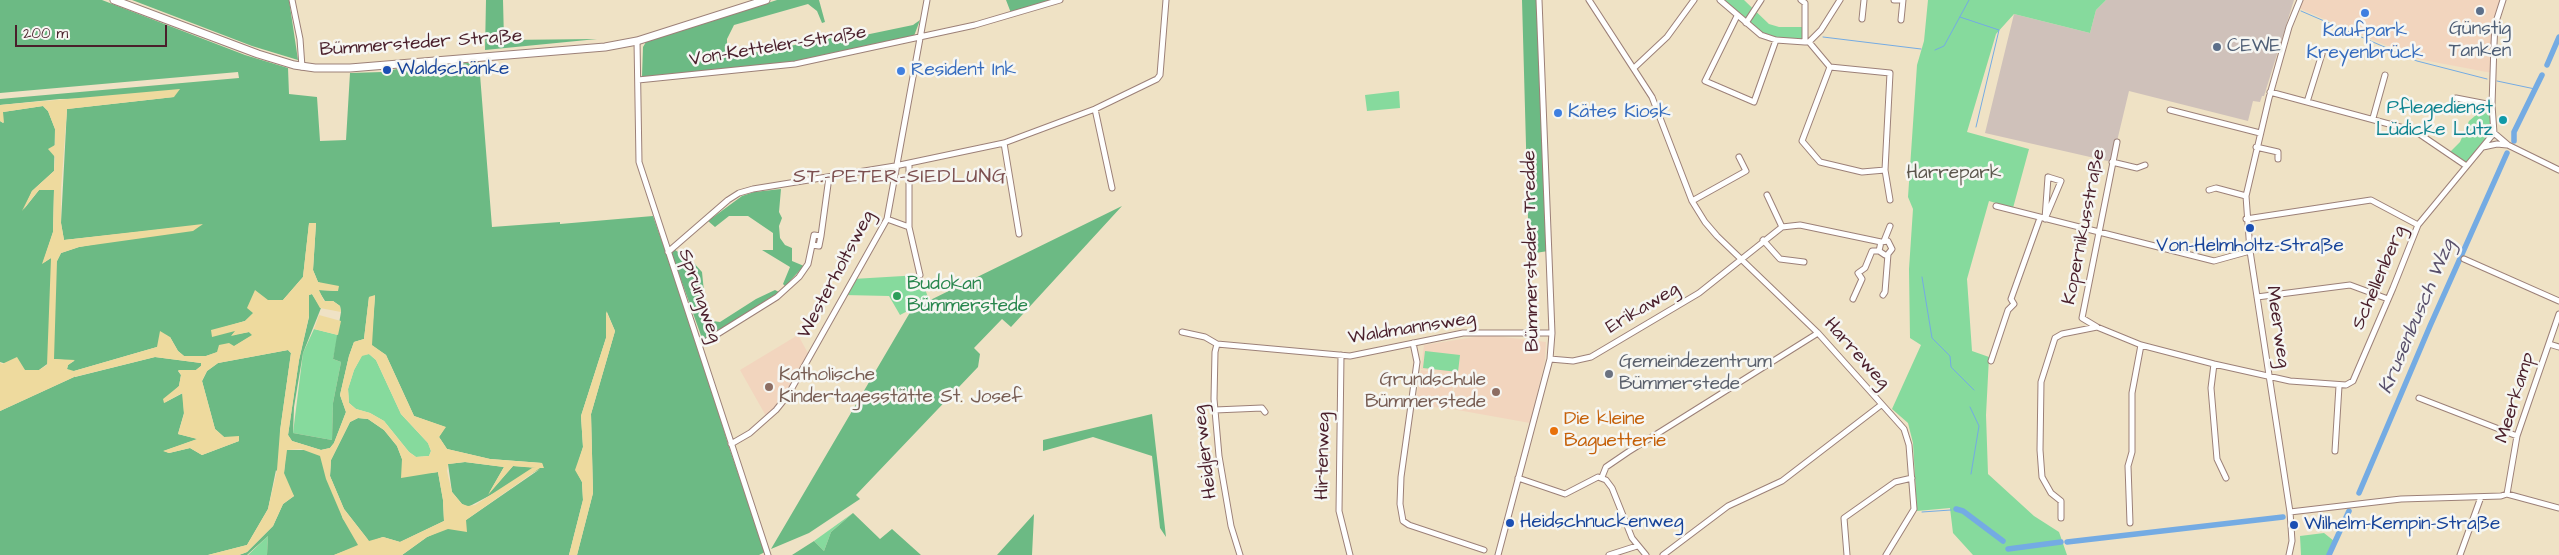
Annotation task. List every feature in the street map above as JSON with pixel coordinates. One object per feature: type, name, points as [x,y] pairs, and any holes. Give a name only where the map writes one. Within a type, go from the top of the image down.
[{"type":"street","name":"Bümmersteder Straße","points":[[114,0],[258,54],[302,67],[350,68],[558,52],[621,44],[637,41],[766,0]]},
{"type":"street","points":[[292,0],[300,39],[302,67]]},
{"type":"street","name":"Westerholtsweg","points":[[731,444],[750,433],[776,410],[788,395],[887,219],[895,166],[927,0]]},
{"type":"street","name":"Von-Ketteler-Straße","points":[[638,80],[795,64],[975,25],[1060,0]]},
{"type":"street","points":[[668,252],[728,200],[740,193],[895,166],[1004,143],[1095,109],[1157,79],[1160,75],[1166,0]]},
{"type":"street","name":"Bümmersteder Tredde","points":[[1498,555],[1550,359],[1552,333],[1539,0]]},
{"type":"street","name":"Harreweg","points":[[1589,0],[1652,98],[1692,201],[1717,236],[1818,333],[1904,429],[1909,445],[1914,509],[1886,555]]},
{"type":"street","points":[[1634,68],[1667,36],[1694,0]]},
{"type":"street","points":[[1720,0],[1761,36],[1776,40],[1807,42],[1821,30],[1840,0]]},
{"type":"street","points":[[1746,23],[1761,0]]},
{"type":"street","points":[[1801,0],[1804,3],[1807,42],[1830,67],[1890,73],[1885,170],[1890,200]]},
{"type":"street","points":[[1862,19],[1864,0]]},
{"type":"street","points":[[1894,0],[1902,0],[1901,20]]},
{"type":"street","name":"Meerweg","points":[[2289,555],[2292,541],[2290,512],[2250,251],[2246,219],[2246,196],[2270,92],[2300,0]]},
{"type":"street","points":[[2504,0],[2495,25],[2492,105],[2494,133],[2508,145],[2559,170]]},
{"type":"street","points":[[1737,16],[1705,81],[1754,102],[1776,40]]},
{"type":"street","name":"Sprungweg","points":[[637,41],[639,162],[768,555]]},
{"type":"street","points":[[2307,102],[2322,54]]},
{"type":"street","points":[[1830,67],[1802,141],[1820,162],[1862,172],[1885,170]]},
{"type":"street","points":[[2373,118],[2385,75]]},
{"type":"street","points":[[2270,92],[2373,118],[2415,131],[2465,165]]},
{"type":"street","points":[[2456,98],[2492,105]]},
{"type":"street","points":[[1095,109],[1112,188]]},
{"type":"street","points":[[2170,110],[2260,133]]},
{"type":"street","name":"Schellenberg","points":[[2339,386],[2352,381],[2418,225],[2465,165],[2494,133]]},
{"type":"street","name":"Kopernikusstraße","points":[[2078,331],[2117,142]]},
{"type":"street","points":[[1004,143],[1019,234]]},
{"type":"street","points":[[2483,147],[2497,144],[2508,145]]},
{"type":"street","points":[[2256,147],[2278,152],[2278,159]]},
{"type":"street","points":[[1692,201],[1746,172],[1739,157]]},
{"type":"street","points":[[2112,162],[2137,168],[2145,165]]},
{"type":"street","points":[[909,163],[909,227],[920,275]]},
{"type":"street","points":[[700,344],[777,297],[799,278],[808,264],[812,245],[819,246],[829,177]]},
{"type":"street","points":[[1991,361],[2008,310],[2014,304],[2012,299],[2042,218],[2061,181],[2048,177],[2042,218]]},
{"type":"street","points":[[2209,190],[2216,188],[2246,196]]},
{"type":"street","points":[[1767,195],[1782,227],[1800,225],[1891,244],[1892,249],[1888,254],[1883,295]]},
{"type":"street","points":[[2246,219],[2371,200],[2418,225]]},
{"type":"street","points":[[1996,206],[2214,261],[2250,251]]},
{"type":"street","points":[[887,219],[909,227]]},
{"type":"street","points":[[1879,251],[1890,226]]},
{"type":"street","name":"Erikaweg","points":[[1550,359],[1573,361],[1591,357],[1699,293],[1763,240],[1782,227]]},
{"type":"street","points":[[1763,240],[1780,259],[1804,262]]},
{"type":"street","points":[[1853,299],[1862,279],[1858,273],[1866,268],[1872,251],[1879,251],[1885,255],[1888,254]]},
{"type":"street","points":[[2464,259],[2559,301]]},
{"type":"street","points":[[2257,297],[2350,284],[2388,299]]},
{"type":"street","name":"Meerkamp","points":[[2507,494],[2517,436],[2559,314]]},
{"type":"street","name":"Kopernikusstraße","points":[[2082,318],[2097,327],[2141,345],[2269,378],[2339,386]]},
{"type":"street","points":[[2061,518],[2061,501],[2051,493],[2042,477],[2040,450],[2041,382],[2055,338],[2097,327]]},
{"type":"street","name":"Waldmannsweg","points":[[1182,332],[1205,337],[1217,344],[1294,349],[1341,355],[1359,355],[1476,332],[1552,333]]},
{"type":"street","points":[[1602,478],[1606,467],[1628,452],[1818,333]]},
{"type":"street","points":[[1414,343],[1417,362],[1401,477],[1400,504],[1403,521],[1409,525],[1484,550]]},
{"type":"street","name":"Heidjerweg","points":[[1217,344],[1214,352],[1215,410],[1225,493],[1231,526],[1240,555]]},
{"type":"street","points":[[2549,344],[2559,348]]},
{"type":"street","points":[[2130,523],[2128,466],[2132,452],[2132,393],[2141,345]]},
{"type":"street","name":"Hirtenweg","points":[[1341,355],[1339,511],[1350,555]]},
{"type":"street","points":[[2214,364],[2212,393],[2217,459],[2226,478]]},
{"type":"street","points":[[2335,451],[2339,386]]},
{"type":"street","points":[[2419,398],[2517,436]]},
{"type":"street","points":[[1663,555],[1728,506],[1782,481],[1881,405]]},
{"type":"street","points":[[1215,410],[1262,408],[1265,412]]},
{"type":"street","points":[[1518,478],[1565,494],[1592,480],[1602,478]]},
{"type":"street","points":[[1602,478],[1612,488],[1637,546],[1646,555]]},
{"type":"street","points":[[1848,555],[1844,518],[1895,482],[1912,478]]},
{"type":"street","points":[[2290,512],[2401,499],[2481,497],[2507,494],[2559,508]]},
{"type":"street","points":[[2460,555],[2481,497]]},
{"type":"street","points":[[1609,555],[1637,546]]},
{"type":"shaded area","points":[[2106,0],[2294,0],[2264,96],[2262,96],[2260,102],[2253,101],[2248,121],[2129,91],[2112,162],[1985,133],[2014,14],[2090,33],[2096,10]]},
{"type":"shaded area","points":[[2300,0],[2503,0],[2495,25],[2492,73],[2418,59],[2296,7]]},
{"type":"shaded area","name":"Katholische Kindertagesstätte St. Josef","points":[[798,335],[809,355],[779,404],[766,416],[740,370]]},
{"type":"shaded area","name":"Grundschule Bümmerstede","points":[[1487,335],[1546,342],[1545,361],[1530,423],[1452,409],[1456,375],[1421,369],[1424,345]]},
{"type":"shaded area","points":[[1421,370],[1455,375],[1450,409],[1415,405]]},
{"type":"green space","points":[[0,0],[102,0],[245,55],[288,68],[289,94],[317,97],[320,141],[346,140],[350,73],[383,72],[397,69],[479,62],[492,227],[560,222],[560,224],[653,216],[699,348],[728,444],[765,552],[759,555],[577,555],[593,493],[591,414],[615,331],[607,312],[606,338],[581,416],[583,447],[576,470],[582,482],[583,500],[569,555],[402,555],[427,537],[466,520],[540,469],[468,507],[462,504],[452,492],[448,464],[465,462],[504,467],[489,493],[513,466],[543,468],[542,463],[490,459],[447,449],[439,437],[445,427],[414,416],[386,355],[371,345],[375,296],[369,297],[364,339],[354,342],[349,356],[340,395],[346,412],[334,443],[330,448],[321,450],[343,519],[369,541],[344,509],[330,476],[331,460],[350,422],[358,418],[368,419],[384,430],[397,446],[402,459],[430,473],[438,472],[443,500],[444,521],[400,542],[383,537],[334,555],[267,555],[268,536],[247,555],[239,555],[247,552],[273,526],[283,504],[294,496],[276,470],[268,509],[247,545],[208,555],[0,555],[0,411],[74,377],[67,369],[68,365],[74,361],[54,359],[39,370],[25,370],[0,362],[0,121],[3,123],[3,112],[43,106],[48,111],[55,129],[54,171],[32,191],[24,209],[39,190],[54,190],[53,232],[43,263],[51,258],[57,261],[61,253],[79,247],[202,225],[64,240],[61,223],[67,109],[174,97],[60,99],[0,105],[0,99],[239,78],[238,72],[0,93]],"holes":[[[316,223],[313,270],[318,282],[338,291],[318,290],[325,301],[333,301],[340,306],[341,312],[333,359],[341,362],[333,403],[332,440],[293,433],[294,407],[303,353],[321,308],[312,294],[309,295],[309,317],[299,360],[288,435],[292,441],[321,450],[286,450],[284,473],[280,431],[291,353],[288,350],[218,363],[207,371],[202,381],[215,429],[224,437],[239,441],[202,455],[190,448],[169,453],[164,451],[198,439],[178,434],[184,413],[183,393],[164,403],[179,386],[181,375],[178,371],[196,370],[201,366],[201,363],[155,357],[75,377],[74,371],[157,347],[170,337],[178,351],[184,356],[206,356],[233,347],[253,335],[249,332],[232,335],[236,331],[211,331],[245,321],[268,300],[283,300],[303,277],[309,224]]]},
{"type":"green space","points":[[132,0],[289,0],[298,60],[252,46]]},
{"type":"green space","points":[[486,0],[503,0],[504,40],[597,39],[485,50]]},
{"type":"green space","points":[[777,0],[819,0],[825,22],[822,23],[817,11],[808,4],[734,25],[727,39],[727,55],[737,56],[863,32],[865,35],[913,25],[920,20],[914,36],[793,62],[642,77],[643,47],[646,42]]},
{"type":"green space","points":[[1006,0],[1052,0],[1011,13]]},
{"type":"green space","points":[[1522,0],[1539,0],[1548,251],[1529,254]]},
{"type":"green space","points":[[1720,0],[1744,0],[1769,24],[1779,27],[1805,27],[1805,42],[1761,35]]},
{"type":"green space","name":"Harrepark","points":[[1928,0],[2106,0],[2096,10],[2090,33],[2014,14],[1996,34],[1967,132],[2029,149],[2013,208],[1989,201],[1967,279],[1972,351],[1989,357],[1986,415],[1988,474],[2034,516],[2059,532],[2067,555],[1973,555],[1953,533],[1950,508],[1917,511],[1913,443],[1908,423],[1892,409],[1921,345],[1910,338],[1909,269],[1913,209],[1908,197],[1917,65],[1924,41]]},
{"type":"green space","points":[[1399,91],[1400,108],[1367,111],[1365,95]]},
{"type":"green space","points":[[2488,105],[2490,106],[2491,133],[2465,164],[2449,153],[2460,142],[2469,121]]},
{"type":"green space","points":[[781,189],[779,212],[782,218],[779,226],[780,238],[785,245],[792,248],[792,261],[804,266],[785,286],[783,284],[790,267],[762,250],[773,250],[773,233],[748,216],[729,216],[715,227],[708,221],[742,196],[754,192]]},
{"type":"green space","points":[[1122,206],[1011,327],[1002,319],[974,348],[980,354],[978,367],[856,495],[860,499],[809,533],[771,549],[912,309]]},
{"type":"green space","points":[[675,250],[692,261],[702,272],[704,292],[699,308],[706,320],[720,322],[756,299],[775,290],[779,292],[703,341],[671,252]]},
{"type":"green space","name":"Budokan Bümmerstede","points":[[920,275],[929,300],[900,315],[889,296],[844,295],[853,279]]},
{"type":"green space","points":[[314,329],[338,335],[333,359],[341,362],[333,403],[332,440],[293,433],[303,353]]},
{"type":"green space","points":[[1425,351],[1460,355],[1458,372],[1423,368]]},
{"type":"green space","points":[[369,354],[376,360],[401,414],[428,443],[431,451],[429,456],[416,457],[409,452],[384,421],[370,413],[356,409],[349,403],[348,389],[354,370],[362,355]]},
{"type":"green space","points":[[1152,414],[1166,537],[1160,528],[1152,456],[1093,437],[1043,451],[1043,440]]},
{"type":"green space","points":[[853,513],[831,532],[824,551],[814,541]]},
{"type":"green space","points":[[853,513],[880,539],[892,529],[921,555],[792,555],[814,541],[824,551],[831,532]]},
{"type":"green space","points":[[1034,514],[1032,555],[997,555]]},
{"type":"green space","points":[[2324,533],[2334,541],[2327,555],[2301,555],[2300,536]]},
{"type":"green space","points":[[268,536],[267,555],[248,555]]},
{"type":"sand","points":[[180,89],[174,97],[67,109],[61,189],[61,223],[64,240],[203,224],[193,231],[79,247],[61,253],[57,261],[54,359],[75,360],[68,365],[67,369],[74,371],[157,347],[160,331],[170,337],[178,351],[184,356],[206,356],[217,352],[219,345],[229,343],[234,346],[252,335],[249,332],[231,336],[235,331],[212,337],[211,330],[245,321],[253,313],[247,308],[255,290],[268,300],[283,300],[303,277],[309,223],[316,223],[313,270],[318,282],[339,286],[338,291],[319,290],[324,301],[333,301],[340,306],[341,312],[320,308],[312,294],[309,295],[309,316],[299,360],[288,435],[292,441],[321,450],[330,448],[334,443],[346,412],[340,395],[349,356],[354,342],[364,339],[369,297],[375,295],[372,345],[386,355],[414,416],[446,427],[439,437],[447,449],[490,459],[542,463],[544,468],[540,468],[466,520],[467,532],[448,529],[427,537],[402,555],[334,555],[358,545],[343,519],[326,479],[320,456],[301,449],[287,450],[284,473],[294,496],[283,504],[273,526],[247,552],[239,555],[208,555],[247,545],[268,509],[277,470],[280,431],[291,353],[288,350],[218,363],[207,371],[202,381],[215,429],[224,437],[239,436],[239,441],[202,455],[190,448],[169,453],[163,451],[197,439],[178,434],[184,414],[182,393],[164,403],[163,399],[179,386],[181,375],[178,370],[196,370],[201,366],[201,363],[155,357],[74,377],[0,411],[0,362],[2,364],[17,357],[25,370],[39,370],[47,365],[51,258],[42,264],[53,232],[54,190],[39,190],[22,211],[32,191],[54,171],[55,157],[48,149],[55,145],[55,129],[48,111],[43,106],[3,112],[4,123],[0,121],[0,105]],"holes":[[[369,354],[376,360],[401,414],[428,443],[431,451],[429,456],[416,457],[409,452],[384,421],[370,413],[356,409],[349,403],[348,389],[354,370],[362,356]],[[358,418],[368,419],[384,430],[397,446],[402,459],[401,478],[438,472],[443,500],[444,521],[400,542],[383,537],[369,541],[344,509],[330,476],[331,460],[350,422]],[[465,462],[504,467],[488,495],[513,466],[536,468],[532,468],[475,505],[468,506],[462,504],[452,492],[447,471],[448,464]]]},
{"type":"sand","points":[[606,311],[615,331],[591,414],[593,493],[577,555],[569,555],[583,500],[582,482],[575,470],[583,447],[581,416],[606,338]]},
{"type":"sand","points":[[319,315],[341,321],[338,335],[314,329]]},
{"type":"waterway","points":[[1935,50],[1944,46],[1969,0]]},
{"type":"waterway","points":[[2301,11],[2417,61],[2487,79]]},
{"type":"waterway","points":[[1960,17],[1999,30],[1976,127]]},
{"type":"waterway","points":[[1823,37],[1921,49]]},
{"type":"waterway","name":"Krusenbusch Wzg","points":[[2547,65],[2559,37]]},
{"type":"waterway","name":"Krusenbusch Wzg","points":[[2514,141],[2514,132],[2542,75]]},
{"type":"waterway","points":[[2497,81],[2535,89]]},
{"type":"waterway","name":"Krusenbusch Wzg","points":[[2359,493],[2430,326],[2507,153]]},
{"type":"waterway","points":[[1922,277],[1932,338],[1950,356],[1951,367],[1974,390]]},
{"type":"waterway","points":[[1970,407],[1979,426],[1971,474]]},
{"type":"waterway","points":[[1956,509],[1963,511],[2003,541]]},
{"type":"waterway","points":[[1922,512],[1951,510]]},
{"type":"waterway","name":"Krusenbusch Wzg","points":[[2329,555],[2349,511]]},
{"type":"waterway","points":[[2067,542],[2283,517]]},
{"type":"waterway","points":[[2008,549],[2061,542]]},
{"type":"place","name":"Günstig Tanken","points":[[2480,11]]},
{"type":"place","name":"Kaufpark Kreyenbrück","points":[[2365,13]]},
{"type":"place","name":"CEWE","points":[[2217,47]]},
{"type":"place","name":"Waldschänke","points":[[387,70]]},
{"type":"place","name":"Resident Ink","points":[[901,71]]},
{"type":"place","name":"Kätes Kiosk","points":[[1558,113]]},
{"type":"place","name":"Pflegedienst Lüdicke Lutz","points":[[2503,120]]},
{"type":"place","name":"Von-Helmholtz-Straße","points":[[2250,228]]},
{"type":"place","name":"Budokan Bümmerstede","points":[[897,296]]},
{"type":"place","name":"Gemeindezentrum Bümmerstede","points":[[1609,374]]},
{"type":"place","name":"Katholische Kindertagesstätte St. Josef","points":[[769,387]]},
{"type":"place","name":"Grundschule Bümmerstede","points":[[1496,392]]},
{"type":"place","name":"Die kleine Baguetterie","points":[[1554,431]]},
{"type":"place","name":"Heidschnuckenweg","points":[[1510,523]]},
{"type":"place","name":"Wilhelm-Kempin-Straße","points":[[2294,525]]},
{"type":"district","name":"ST.-PETER-SIEDLUNG","points":[[900,178]]}]
